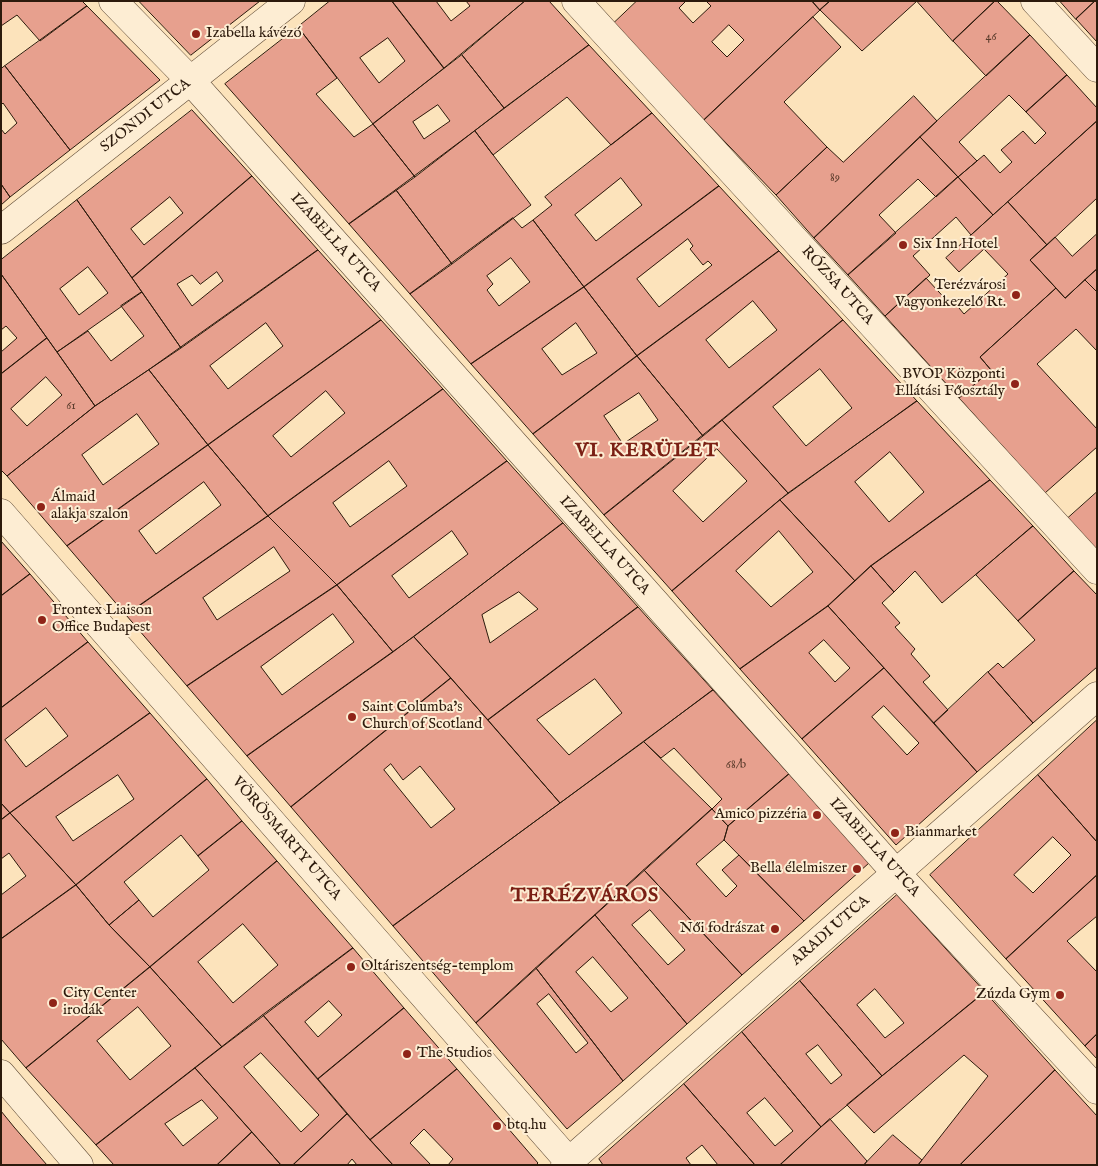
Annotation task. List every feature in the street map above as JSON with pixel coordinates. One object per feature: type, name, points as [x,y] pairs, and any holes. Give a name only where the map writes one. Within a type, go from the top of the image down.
[{"type":"street","name":"IZABELLA UTCA","points":[[113,1],[190,80],[896,873],[1097,1090]]},
{"type":"street","name":"SZONDI UTCA","points":[[1,230],[291,1]]},
{"type":"street","name":"RÓZSA UTCA","points":[[576,1],[1097,570]]},
{"type":"street","points":[[1035,1],[1097,68]]},
{"type":"street","name":"VÖRÖSMARTY UTCA","points":[[1,512],[569,1164]]},
{"type":"street","name":"ARADI UTCA","points":[[569,1164],[1097,696]]},
{"type":"street","points":[[1,1074],[78,1165]]},
{"type":"building","points":[[1,1],[82,1],[87,6],[40,41],[17,15],[1,26]]},
{"type":"building","points":[[139,1],[260,1],[191,55]]},
{"type":"building","points":[[330,1],[392,1],[444,68],[373,124],[298,27]],"holes":[[[388,38],[405,61],[379,83],[360,58]]]},
{"type":"building","points":[[392,1],[436,1],[451,21],[470,6],[466,1],[525,1],[444,68]]},
{"type":"building","points":[[525,1],[549,1],[589,45],[504,108],[462,55]]},
{"type":"building","points":[[637,1],[686,1],[679,8],[693,23],[711,6],[706,1],[812,1],[820,10],[704,120],[613,24]],"holes":[[[729,25],[744,40],[727,57],[712,42]]]},
{"type":"building","points":[[812,1],[830,1],[820,10]]},
{"type":"building","points":[[830,1],[917,1],[862,51],[820,10]]},
{"type":"building","points":[[917,1],[995,1],[953,41]]},
{"type":"building","points":[[995,1],[1030,35],[986,76],[953,41]]},
{"type":"building","points":[[1060,1],[1095,1],[1076,19]]},
{"type":"building","points":[[1097,1],[1097,42],[1076,19]]},
{"type":"building","points":[[87,6],[160,80],[70,150],[5,66]]},
{"type":"building","points":[[813,17],[841,47],[784,102],[827,147],[776,195],[704,120]]},
{"type":"building","points":[[298,27],[337,78],[316,94],[354,137],[373,124],[415,177],[349,224],[225,84]]},
{"type":"building","points":[[1030,35],[1067,75],[1026,112],[1009,95],[959,142],[977,161],[958,177],[920,137]]},
{"type":"building","points":[[589,45],[652,113],[611,145],[567,97],[493,155],[475,131]]},
{"type":"building","points":[[462,55],[504,108],[415,177],[373,124]],"holes":[[[438,105],[450,121],[424,139],[413,122]]]},
{"type":"building","points":[[5,66],[70,150],[10,197],[1,184],[1,129],[5,134],[17,123],[3,103],[1,105],[1,69]]},
{"type":"building","points":[[1067,75],[1097,108],[1097,121],[993,215],[958,177],[984,155],[1000,173],[1012,162],[1001,150],[1023,131],[1035,144],[1046,133],[1026,112]]},
{"type":"building","points":[[914,96],[937,121],[814,238],[776,195],[827,147],[843,162]]},
{"type":"building","points":[[192,110],[252,176],[132,278],[77,200]],"holes":[[[170,197],[183,213],[144,245],[131,229]]]},
{"type":"building","points":[[652,113],[719,186],[584,287],[533,220],[552,205],[545,197]],"holes":[[[621,178],[642,205],[596,241],[575,215]]]},
{"type":"building","points":[[1097,121],[1097,198],[1047,245],[1008,202]]},
{"type":"building","points":[[475,131],[531,205],[452,264],[396,190]]},
{"type":"building","points":[[920,137],[958,177],[936,197],[918,179],[879,215],[896,233],[848,275],[814,238]]},
{"type":"building","points":[[252,176],[318,250],[181,348],[132,278]],"holes":[[[217,272],[223,281],[192,306],[177,284],[192,275],[200,284]]]},
{"type":"building","name":"Six Inn Hotel","points":[[958,177],[993,215],[971,235],[956,217],[913,256],[930,275],[885,316],[848,275]]},
{"type":"building","points":[[1,184],[10,197],[1,205]]},
{"type":"building","points":[[719,186],[779,251],[637,356],[584,287]],"holes":[[[688,239],[693,246],[690,249],[703,265],[708,261],[712,265],[659,307],[637,279]]]},
{"type":"building","points":[[396,190],[452,264],[410,294],[349,224]]},
{"type":"building","points":[[77,200],[142,292],[57,352],[1,274],[1,260]],"holes":[[[88,267],[108,293],[79,315],[60,289]]]},
{"type":"building","name":"Terézvárosi Vagyonkezelő Rt.","points":[[1008,202],[1047,245],[1030,260],[1056,288],[980,357],[991,370],[959,398],[885,316],[926,278],[951,305],[954,302],[964,314],[1008,274],[984,249],[959,272],[946,258]]},
{"type":"building","points":[[513,218],[522,228],[533,220],[584,287],[471,364],[410,294]],"holes":[[[511,258],[530,282],[499,306],[487,290],[493,284],[487,276]]]},
{"type":"building","points":[[1097,234],[1097,269],[1065,298],[1030,260],[1055,237],[1072,256]]},
{"type":"building","points":[[318,250],[381,320],[208,445],[149,370]],"holes":[[[266,323],[283,346],[228,389],[210,366]]]},
{"type":"building","points":[[779,251],[843,320],[703,436],[637,356]],"holes":[[[753,301],[777,330],[729,368],[706,340]]]},
{"type":"building","points":[[1097,269],[1097,292],[1085,280]]},
{"type":"building","points":[[1,274],[47,338],[1,374],[1,352],[17,338],[6,326],[1,330]]},
{"type":"building","name":"BVOP Központi Ellátási Főosztály","points":[[1085,280],[1097,292],[1097,351],[1076,329],[1037,364],[1097,429],[1097,447],[1045,493],[959,398],[991,370],[980,357],[1056,288],[1065,298]]},
{"type":"building","points":[[584,287],[637,356],[533,434],[471,364]],"holes":[[[576,323],[597,353],[562,375],[542,349]]]},
{"type":"building","points":[[142,292],[181,348],[95,406],[57,352],[88,331],[111,361],[144,336],[121,306]]},
{"type":"building","points":[[381,320],[443,389],[268,516],[208,445]],"holes":[[[326,391],[345,413],[291,457],[273,436]]]},
{"type":"building","points":[[843,320],[917,401],[788,493],[722,420]],"holes":[[[820,369],[852,408],[806,446],[773,407]]]},
{"type":"building","points":[[47,338],[95,406],[7,476],[1,470],[1,374]],"holes":[[[46,377],[62,395],[27,426],[11,409]]]},
{"type":"building","points":[[637,356],[703,436],[604,515],[533,434]],"holes":[[[639,393],[658,420],[623,444],[604,416]]]},
{"type":"building","points":[[149,370],[208,445],[67,546],[7,476],[95,406]],"holes":[[[137,414],[159,444],[103,485],[82,455]]]},
{"type":"building","points":[[443,389],[507,461],[337,585],[268,516]],"holes":[[[389,461],[407,486],[350,527],[333,503]]]},
{"type":"building","points":[[917,401],[990,480],[871,566],[855,581],[780,500]],"holes":[[[890,452],[924,492],[889,522],[855,482]]]},
{"type":"building","points":[[722,420],[788,493],[672,591],[604,515]],"holes":[[[717,449],[747,481],[703,522],[673,491]]]},
{"type":"building","points":[[208,445],[268,516],[126,615],[67,546]],"holes":[[[204,482],[221,505],[156,554],[139,531]]]},
{"type":"building","points":[[507,461],[563,523],[393,652],[337,585]],"holes":[[[452,531],[468,554],[409,598],[392,576]]]},
{"type":"building","points":[[990,480],[1033,526],[942,603],[915,571],[894,592],[871,566]]},
{"type":"building","points":[[1097,492],[1097,552],[1067,519]]},
{"type":"building","points":[[780,500],[855,581],[828,606],[740,669],[672,591]],"holes":[[[779,531],[813,572],[771,607],[736,571]]]},
{"type":"building","points":[[268,516],[337,585],[187,686],[126,615]],"holes":[[[274,547],[290,571],[217,620],[203,598]]]},
{"type":"building","points":[[563,523],[638,607],[488,720],[414,637]],"holes":[[[519,592],[538,609],[490,643],[482,615]]]},
{"type":"building","points":[[1033,526],[1074,571],[1018,621],[976,575]]},
{"type":"building","points":[[1,541],[30,574],[1,596]]},
{"type":"building","points":[[871,566],[894,592],[882,603],[900,623],[895,627],[915,649],[911,654],[930,676],[923,682],[948,710],[934,723],[828,606]]},
{"type":"building","points":[[1074,571],[1097,595],[1097,667],[1033,723],[988,672],[998,663],[1003,668],[1035,640],[1018,621]]},
{"type":"building","points":[[30,574],[88,642],[1,708],[1,596]]},
{"type":"building","points":[[337,585],[393,652],[247,756],[187,686]],"holes":[[[333,614],[354,642],[282,695],[261,667]]]},
{"type":"building","points":[[828,606],[884,668],[802,739],[740,669]],"holes":[[[824,640],[850,668],[835,682],[809,653]]]},
{"type":"building","points":[[638,607],[713,690],[560,803],[488,720]],"holes":[[[595,679],[622,713],[569,755],[537,720]]]},
{"type":"building","name":"Saint Columba's Church of Scotland","points":[[414,637],[451,678],[291,807],[247,756]]},
{"type":"building","points":[[88,642],[150,713],[10,813],[1,803],[1,708]],"holes":[[[46,708],[68,736],[26,767],[5,740]]]},
{"type":"building","points":[[884,668],[977,772],[896,845],[802,739]],"holes":[[[884,706],[919,743],[907,755],[872,717]]]},
{"type":"building","points":[[988,672],[1033,723],[977,772],[934,723]]},
{"type":"building","points":[[451,678],[560,803],[393,926],[291,807]],"holes":[[[391,764],[403,780],[420,766],[455,809],[431,828],[384,770]]]},
{"type":"building","points":[[713,690],[789,774],[728,826],[712,809],[722,799],[674,748],[661,758],[644,742]]},
{"type":"building","points":[[150,713],[207,779],[76,885],[10,813]],"holes":[[[118,775],[134,799],[73,841],[56,817]]]},
{"type":"building","points":[[1097,720],[1097,842],[1038,775]]},
{"type":"building","points":[[644,742],[712,809],[476,1023],[393,926]]},
{"type":"building","points":[[789,774],[869,863],[804,921],[724,840],[728,826]]},
{"type":"building","points":[[1038,775],[1097,842],[1097,875],[1006,959],[930,875]],"holes":[[[1053,837],[1071,855],[1033,893],[1014,875]]]},
{"type":"building","points":[[207,779],[242,821],[198,856],[181,835],[124,882],[139,900],[109,925],[76,885]]},
{"type":"building","points":[[1,803],[10,813],[1,820]]},
{"type":"building","points":[[712,809],[728,826],[724,840],[696,864],[726,897],[737,886],[722,870],[739,855],[804,921],[742,975],[644,870]]},
{"type":"building","points":[[10,813],[76,885],[1,939],[1,895],[26,876],[9,853],[1,859],[1,820]]},
{"type":"building","points":[[242,821],[277,861],[150,967],[109,925],[139,900],[153,917],[209,870],[198,856]]},
{"type":"building","points":[[277,861],[353,948],[222,1047],[150,967]],"holes":[[[243,924],[278,965],[233,1003],[198,962]]]},
{"type":"building","points":[[644,870],[742,975],[687,1024],[595,915]],"holes":[[[650,910],[685,950],[668,965],[632,925]]]},
{"type":"building","points":[[1097,875],[1097,916],[1067,941],[1097,972],[1097,1034],[1085,1046],[1006,959]]},
{"type":"building","name":"City Center irodák","points":[[76,885],[109,925],[150,967],[26,1068],[1,1039],[1,939]]},
{"type":"building","points":[[897,895],[985,992],[882,1076],[800,981]],"holes":[[[875,989],[904,1023],[885,1038],[857,1005]]]},
{"type":"building","points":[[595,915],[687,1024],[623,1081],[536,968]],"holes":[[[593,957],[628,998],[611,1012],[576,972]]]},
{"type":"building","points":[[353,948],[404,1008],[318,1079],[263,1015]],"holes":[[[329,1001],[342,1015],[318,1037],[305,1022]]]},
{"type":"building","points":[[150,967],[222,1047],[96,1145],[26,1068]],"holes":[[[138,1007],[171,1046],[130,1080],[97,1041]]]},
{"type":"building","points":[[536,968],[623,1081],[567,1129],[476,1023]],"holes":[[[549,994],[588,1043],[576,1053],[537,1004]]]},
{"type":"building","points":[[800,981],[882,1076],[821,1127],[742,1032]],"holes":[[[818,1045],[842,1075],[831,1084],[806,1054]]]},
{"type":"building","points":[[985,992],[1055,1070],[960,1165],[918,1165],[988,1076],[964,1055],[874,1133],[847,1105]]},
{"type":"building","points":[[404,1008],[457,1069],[370,1140],[318,1079]]},
{"type":"building","points":[[263,1015],[347,1114],[293,1165],[281,1165],[195,1068]],"holes":[[[261,1053],[319,1115],[301,1132],[244,1067]]]},
{"type":"building","points":[[742,1032],[821,1127],[780,1165],[755,1165],[684,1084]],"holes":[[[765,1098],[793,1131],[775,1146],[747,1113]]]},
{"type":"building","points":[[1097,1034],[1097,1059],[1085,1046]]},
{"type":"building","points":[[195,1068],[252,1132],[217,1165],[114,1165],[96,1145]],"holes":[[[202,1100],[218,1118],[183,1146],[165,1124]]]},
{"type":"building","points":[[457,1069],[538,1163],[536,1165],[448,1165],[453,1159],[424,1129],[410,1143],[431,1165],[393,1165],[370,1140]]},
{"type":"building","points":[[1055,1070],[1097,1116],[1097,1165],[960,1165]]},
{"type":"building","points":[[684,1084],[755,1165],[718,1165],[702,1145],[686,1158],[691,1165],[603,1165],[599,1159]]},
{"type":"building","points":[[1,1111],[14,1127],[47,1165],[1,1165]]},
{"type":"building","points":[[347,1114],[393,1165],[357,1165],[352,1159],[347,1165],[293,1165]]},
{"type":"building","points":[[830,1119],[867,1161],[864,1165],[780,1165]]},
{"type":"building","points":[[252,1132],[281,1165],[217,1165]]},
{"type":"building","points":[[893,1135],[922,1160],[918,1165],[864,1165]]},
{"type":"place","name":"Izabella kávézó","points":[[196,34]]},
{"type":"place","name":"Six Inn Hotel","points":[[903,245]]},
{"type":"place","name":"Terézvárosi Vagyonkezelő Rt.","points":[[1016,295]]},
{"type":"place","name":"BVOP Központi Ellátási Főosztály","points":[[1015,384]]},
{"type":"place","name":"Álmaid alakja szalon","points":[[41,507]]},
{"type":"place","name":"Frontex Liaison Office Budapest","points":[[42,620]]},
{"type":"place","name":"Saint Columba's Church of Scotland","points":[[352,717]]},
{"type":"place","name":"Amico pizzéria","points":[[817,815]]},
{"type":"place","name":"Bianmarket","points":[[895,833]]},
{"type":"place","name":"Bella élelmiszer","points":[[857,869]]},
{"type":"place","name":"Női fodrászat","points":[[775,929]]},
{"type":"place","name":"Oltáriszentség-templom","points":[[351,967]]},
{"type":"place","name":"Zúzda Gym","points":[[1060,995]]},
{"type":"place","name":"City Center irodák","points":[[53,1003]]},
{"type":"place","name":"The Studios","points":[[407,1054]]},
{"type":"place","name":"btq.hu","points":[[497,1126]]},
{"type":"district","name":"VI. KERÜLET","points":[[647,452]]},
{"type":"district","name":"TERÉZVÁROS","points":[[585,897]]}]
